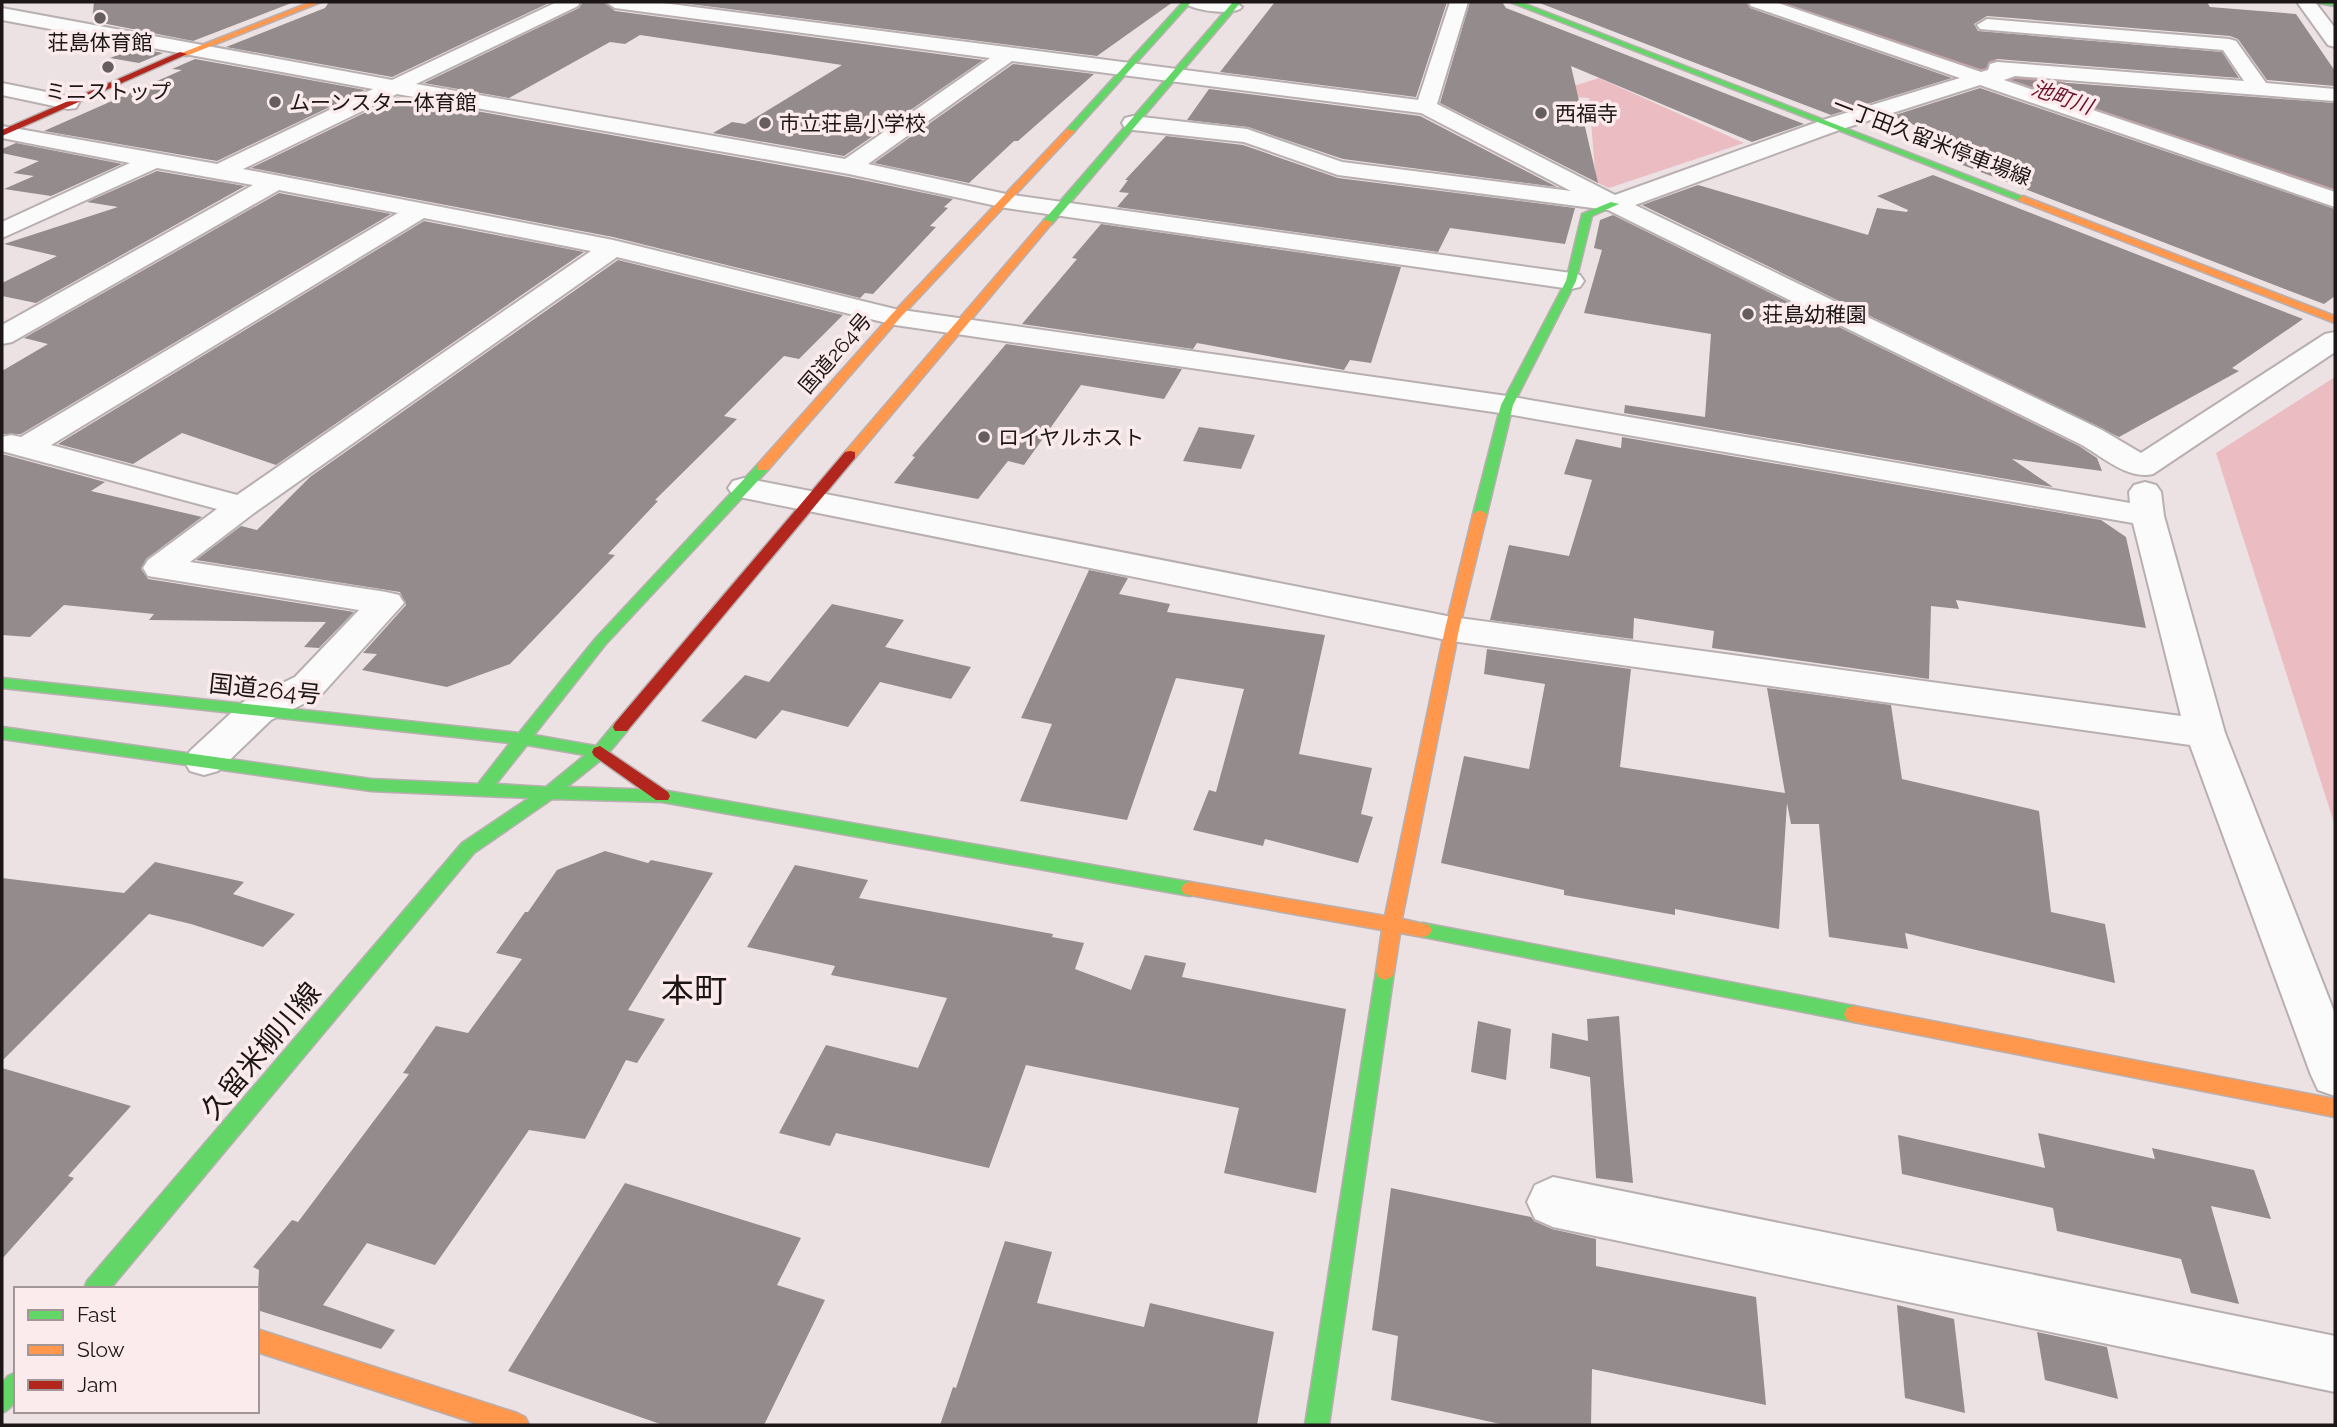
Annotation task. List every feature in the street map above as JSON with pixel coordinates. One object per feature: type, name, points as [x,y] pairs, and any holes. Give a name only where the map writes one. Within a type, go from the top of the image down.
[{"type":"main road","points":[[2,132],[190,51],[317,2]]},
{"type":"main road","name":"国道264号","points":[[481,795],[600,642],[744,488],[895,317],[1127,71],[1187,2]]},
{"type":"main road","name":"一丁田久留米停車場線","points":[[1514,2],[2335,320]]},
{"type":"main road","points":[[2315,2],[2335,4]]},
{"type":"main road","points":[[549,793],[600,752],[958,327],[1235,4]]},
{"type":"main road","points":[[1317,1425],[1392,924],[1452,629],[1507,405],[1571,281],[1587,214],[1614,204]]},
{"type":"main road","name":"国道264号","points":[[2,683],[523,739],[600,752]]},
{"type":"main road","points":[[2,733],[371,785],[481,795],[549,793],[663,796],[1392,924],[2335,1108]]},
{"type":"main road","points":[[600,752],[663,796]]},
{"type":"main road","name":"久留米柳川線","points":[[98,1287],[468,848],[549,793]]},
{"type":"main road","name":"久留米柳川線","points":[[468,848],[474,825]]},
{"type":"main road","points":[[259,1341],[517,1425]]},
{"type":"main road","points":[[2,1401],[14,1386]]},
{"type":"street","points":[[220,171],[571,2]]},
{"type":"street","points":[[615,2],[1127,71],[1426,107],[1614,204],[2091,437],[2142,467]]},
{"type":"street","points":[[748,19],[776,2]]},
{"type":"street","points":[[1193,2],[1235,4]]},
{"type":"street","points":[[1426,107],[1459,2]]},
{"type":"street","points":[[1758,2],[2335,178]]},
{"type":"street","points":[[1803,2],[2335,200]]},
{"type":"street","points":[[1979,2],[1987,25],[1995,73]]},
{"type":"street","points":[[2306,2],[2335,41]]},
{"type":"street","points":[[2,14],[190,51],[849,167],[1006,201],[1571,281]]},
{"type":"street","points":[[1987,25],[2229,45],[2258,87]]},
{"type":"street","points":[[849,167],[1009,54]]},
{"type":"street","points":[[1133,123],[1247,136],[1338,168],[1614,204],[1831,125],[1995,73],[2258,87],[2335,94]]},
{"type":"street","points":[[2,89],[68,103]]},
{"type":"street","points":[[2,132],[153,162],[220,171],[613,248],[895,317],[1507,405],[2148,516]]},
{"type":"street","points":[[2,230],[153,162]]},
{"type":"street","points":[[2,337],[275,182]]},
{"type":"street","points":[[13,445],[420,211]]},
{"type":"street","points":[[204,761],[257,711],[308,686],[386,603],[160,568],[242,506],[613,248]]},
{"type":"street","points":[[2142,467],[2335,340]]},
{"type":"street","points":[[13,445],[242,506]]},
{"type":"street","points":[[2142,467],[2148,516],[2205,733],[2335,1075]]},
{"type":"street","points":[[744,488],[1452,629],[2205,733]]},
{"type":"street","points":[[1553,1202],[2335,1364]]},
{"type":"shaded area","points":[[1536,77],[1577,85],[1599,78],[1744,143],[1609,188],[1596,182],[1589,98],[1532,94]]},
{"type":"shaded area","points":[[2335,377],[2335,826],[2216,453]]},
{"type":"building","points":[[94,2],[294,2],[193,41],[92,21]]},
{"type":"building","points":[[329,2],[551,2],[392,77],[226,47],[325,8]]},
{"type":"building","points":[[583,2],[604,2],[615,11],[983,60],[844,156],[713,133],[732,122],[745,124],[842,65],[640,35],[625,44],[610,42],[509,98],[424,83],[579,8]]},
{"type":"building","points":[[674,2],[1173,2],[1097,56]]},
{"type":"building","points":[[1275,2],[1447,2],[1416,97],[1220,72]]},
{"type":"building","points":[[1470,2],[1502,2],[1506,8],[1804,124],[1752,142],[1571,66],[1598,183],[1440,103]]},
{"type":"building","points":[[1537,2],[1746,2],[1750,8],[1952,78],[1831,115]]},
{"type":"building","points":[[1782,2],[2207,2],[2210,7],[2296,14],[2335,71],[2335,86],[2267,80],[2238,39],[2230,36],[1987,16],[1974,24],[1978,31],[2222,52],[2239,78],[1997,59],[1989,61],[1986,68],[1981,69]]},
{"type":"building","points":[[136,48],[163,53],[139,63],[110,58]]},
{"type":"building","points":[[195,59],[365,90],[217,161],[44,131],[182,70],[172,69]]},
{"type":"building","points":[[1013,64],[1094,74],[969,183],[874,163]]},
{"type":"building","points":[[2012,80],[2335,103],[2335,189]]},
{"type":"building","points":[[1980,88],[2335,209],[2335,296],[2324,304],[1960,164],[1986,154],[1892,116]]},
{"type":"building","points":[[1209,89],[1420,116],[1557,187],[1343,159],[1248,127],[1187,120]]},
{"type":"building","points":[[397,97],[848,177],[953,199],[930,226],[936,227],[873,294],[865,293],[860,298],[613,237],[251,168]]},
{"type":"building","points":[[1166,136],[1243,145],[1338,178],[1575,208],[1565,244],[1450,228],[1438,252],[1117,207],[1129,193],[1119,192],[1128,180],[1125,180]]},
{"type":"building","points":[[16,143],[122,164],[51,196],[4,189],[34,176],[13,173],[39,161],[2,153],[2,149]]},
{"type":"building","points":[[157,171],[245,186],[36,303],[2,296],[2,283],[57,256],[4,244],[118,207],[87,202]]},
{"type":"building","points":[[1933,175],[2303,319],[2232,368],[2239,371],[2119,437],[1642,205],[1698,185],[1868,235],[1877,208],[1908,210],[1877,196]]},
{"type":"building","points":[[279,193],[391,214],[21,434],[2,434],[2,371],[48,344],[24,338]]},
{"type":"building","points":[[1613,215],[2079,446],[2097,458],[2102,471],[2012,459],[2053,487],[1624,413],[1625,405],[1705,417],[1711,334],[1584,313],[1602,250],[1594,248],[1600,220]]},
{"type":"building","points":[[424,221],[584,252],[276,465],[182,433],[133,464],[58,444]]},
{"type":"building","points":[[1101,224],[1401,267],[1371,363],[1350,360],[1344,370],[1197,343],[1193,349],[1022,324],[1077,259],[1072,258]]},
{"type":"building","points":[[618,260],[843,315],[799,359],[784,356],[724,416],[737,419],[655,500],[658,501],[608,554],[615,555],[510,664],[447,687],[362,670],[377,654],[363,653],[406,605],[400,592],[196,560],[241,526],[257,530],[310,477]]},
{"type":"building","points":[[1006,344],[1182,369],[1164,399],[1081,385],[1024,465],[1008,461],[978,499],[894,483],[915,457],[912,456]]},
{"type":"building","points":[[1199,427],[1255,435],[1241,469],[1183,461]]},
{"type":"building","points":[[1622,437],[2101,520],[2126,537],[2146,628],[1956,600],[1959,609],[1931,606],[1929,679],[1712,648],[1714,631],[1634,618],[1633,639],[1490,620],[1509,545],[1569,556],[1592,480],[1564,474],[1576,439],[1621,448]]},
{"type":"building","points":[[2,454],[105,482],[91,491],[202,517],[146,559],[141,569],[148,579],[354,612],[319,648],[304,647],[326,622],[149,620],[154,614],[64,605],[30,637],[2,635]]},
{"type":"building","points":[[1089,570],[1128,578],[1119,594],[1170,604],[1167,612],[1325,635],[1299,754],[1372,768],[1361,814],[1373,817],[1358,863],[1265,839],[1263,846],[1193,830],[1209,790],[1216,792],[1244,689],[1176,678],[1127,820],[1020,801],[1052,724],[1021,718]]},
{"type":"building","points":[[832,604],[904,620],[885,647],[971,667],[951,699],[880,682],[848,727],[782,710],[756,739],[701,721],[745,675],[769,682]]},
{"type":"building","points":[[1487,649],[1631,669],[1620,767],[1785,793],[1767,688],[1891,705],[1902,779],[2039,811],[2051,912],[2105,924],[2115,983],[1905,933],[1908,949],[1829,937],[1819,824],[1791,824],[1787,803],[1779,929],[1675,909],[1675,915],[1564,895],[1564,890],[1441,863],[1464,756],[1529,769],[1545,684],[1484,674]]},
{"type":"building","points":[[605,851],[648,863],[651,860],[713,873],[628,1010],[665,1019],[637,1063],[626,1060],[585,1139],[529,1130],[435,1265],[367,1243],[323,1305],[395,1330],[381,1349],[259,1311],[259,1270],[253,1267],[292,1220],[298,1222],[409,1074],[403,1073],[436,1026],[468,1033],[522,959],[496,953],[557,870]]},
{"type":"building","points":[[155,862],[244,882],[233,894],[295,914],[263,947],[149,914],[2,1061],[2,878],[124,893]]},
{"type":"building","points":[[795,865],[868,880],[859,898],[1053,934],[1052,937],[1084,943],[1075,969],[1131,990],[1145,955],[1186,963],[1182,977],[1346,1009],[1316,1193],[1224,1173],[1239,1108],[1026,1065],[989,1168],[836,1133],[830,1146],[779,1133],[826,1045],[918,1068],[947,998],[831,975],[835,966],[747,947]]},
{"type":"building","points":[[1619,1016],[1633,1183],[1596,1178],[1590,1077],[1550,1068],[1552,1033],[1588,1041],[1587,1019]]},
{"type":"building","points":[[1478,1021],[1511,1029],[1506,1080],[1471,1072]]},
{"type":"building","points":[[2,1068],[131,1106],[68,1176],[74,1178],[2,1259]]},
{"type":"building","points":[[2038,1133],[2155,1159],[2152,1148],[2254,1170],[2271,1219],[2211,1206],[2239,1304],[2191,1293],[2181,1259],[2057,1231],[2053,1208],[1902,1174],[1898,1135],[2045,1168]]},
{"type":"building","points":[[625,1183],[801,1238],[777,1285],[825,1300],[764,1425],[663,1425],[508,1371]]},
{"type":"building","points":[[1391,1188],[1531,1217],[1552,1229],[1596,1239],[1596,1266],[1756,1297],[1766,1405],[1592,1369],[1591,1425],[1505,1425],[1391,1400],[1398,1336],[1372,1330]]},
{"type":"building","points":[[1005,1241],[1052,1252],[1037,1303],[1144,1327],[1150,1303],[1274,1332],[1257,1425],[940,1425],[953,1387],[956,1388]]},
{"type":"building","points":[[1897,1305],[1954,1319],[1965,1413],[1905,1398]]},
{"type":"building","points":[[2037,1332],[2107,1347],[2118,1399],[2045,1380]]},
{"type":"waterway","name":"池町川","points":[[1790,2],[2335,192]]},
{"type":"traffic: fast","points":[[1070,131],[1187,2]]},
{"type":"traffic: fast","points":[[1048,222],[1237,2]]},
{"type":"traffic: fast","points":[[1514,2],[2023,199]]},
{"type":"traffic: fast","points":[[2315,2],[2335,4]]},
{"type":"traffic: fast","points":[[1480,514],[1507,405],[1571,281],[1587,214],[1614,204]]},
{"type":"traffic: fast","points":[[482,790],[600,642],[763,467]]},
{"type":"traffic: fast","points":[[2,683],[523,739],[600,752]]},
{"type":"traffic: fast","points":[[2,733],[371,785],[549,793],[600,752],[621,727]]},
{"type":"traffic: fast","points":[[549,793],[662,796],[1190,889]]},
{"type":"traffic: fast","points":[[97,1287],[468,848],[549,793]]},
{"type":"traffic: fast","points":[[1423,930],[1854,1014]]},
{"type":"traffic: fast","points":[[1317,1425],[1385,972]]},
{"type":"traffic: fast","points":[[2,1401],[14,1386]]},
{"type":"traffic: slow","points":[[183,54],[317,2]]},
{"type":"traffic: slow","points":[[763,467],[895,317],[1070,131]]},
{"type":"traffic: slow","points":[[2023,199],[2335,320]]},
{"type":"traffic: slow","points":[[850,455],[1048,222]]},
{"type":"traffic: slow","points":[[1385,972],[1392,924],[1452,629],[1480,514]]},
{"type":"traffic: slow","points":[[1190,889],[1423,930]]},
{"type":"traffic: slow","points":[[1854,1014],[2335,1108]]},
{"type":"traffic: slow","points":[[259,1341],[517,1425]]},
{"type":"traffic: jam","points":[[2,133],[183,54]]},
{"type":"traffic: jam","points":[[621,727],[850,455]]},
{"type":"traffic: jam","points":[[600,752],[662,796]]},
{"type":"place","name":"荘島体育館","points":[[100,18]]},
{"type":"place","name":"ミニストップ","points":[[108,67]]},
{"type":"place","name":"ムーンスター体育館","points":[[275,102]]},
{"type":"place","name":"西福寺","points":[[1541,113]]},
{"type":"place","name":"市立荘島小学校","points":[[765,123]]},
{"type":"place","name":"荘島幼稚園","points":[[1748,314]]},
{"type":"place","name":"ロイヤルホスト","points":[[984,437]]},
{"type":"district","name":"本町","points":[[694,990]]}]
